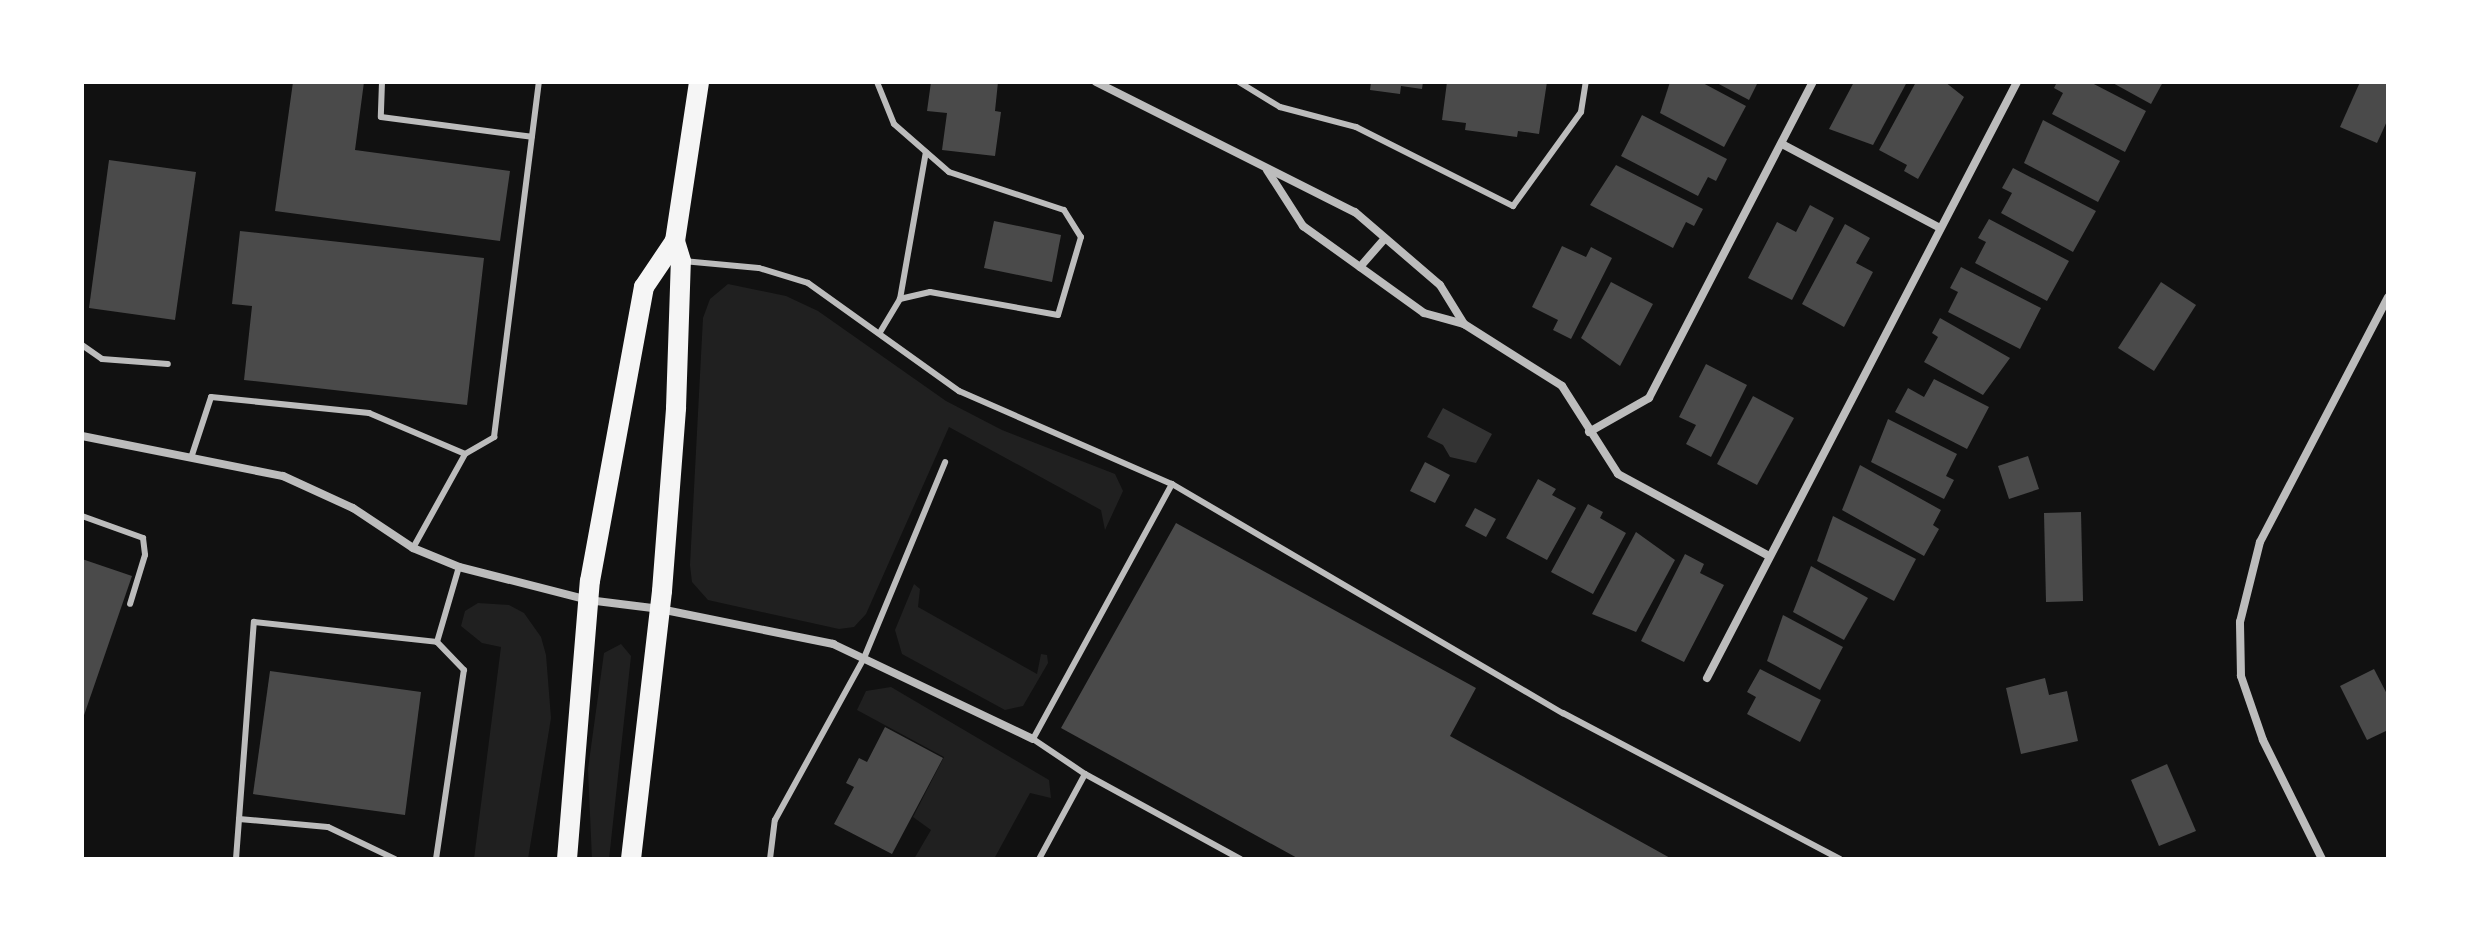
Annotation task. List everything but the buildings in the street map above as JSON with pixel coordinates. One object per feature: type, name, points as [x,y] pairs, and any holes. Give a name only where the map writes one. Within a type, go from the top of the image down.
[{"type":"main road","points":[[631,859],[661,600],[681,261],[675,241],[699,82]]},
{"type":"main road","points":[[567,859],[588,600],[644,287],[675,241]]},
{"type":"main road","points":[[552,859],[570,833]]},
{"type":"street","points":[[1096,82],[1355,212],[1440,285],[1464,324]]},
{"type":"street","points":[[1589,432],[1649,398],[1813,82]]},
{"type":"street","points":[[1707,678],[1767,555],[2017,82]]},
{"type":"street","points":[[1782,144],[1940,228]]},
{"type":"street","points":[[1267,170],[1303,226],[1424,313],[1464,324],[1562,386],[1618,474],[1767,555]]},
{"type":"street","points":[[1360,267],[1385,238]]},
{"type":"street","points":[[2322,859],[2241,676],[2240,622],[2260,542],[2388,297]]},
{"type":"street","points":[[82,436],[283,476],[353,508],[413,548],[459,567],[588,600],[661,600],[833,644],[1033,739]]},
{"type":"lane","points":[[382,82],[381,117],[532,137]]},
{"type":"lane","points":[[413,548],[465,454],[494,437],[539,82]]},
{"type":"lane","points":[[877,82],[894,124],[949,172],[1064,210],[1081,237],[1058,315],[930,292],[900,299]]},
{"type":"lane","points":[[1239,82],[1280,107],[1356,127],[1513,206],[1581,112],[1586,82]]},
{"type":"lane","points":[[881,331],[900,299],[926,152]]},
{"type":"lane","points":[[681,261],[759,268],[808,283],[881,331],[959,391],[1172,484],[1563,713],[1828,856],[1840,859]]},
{"type":"lane","points":[[82,345],[102,359],[168,364]]},
{"type":"lane","points":[[191,458],[211,397],[369,413],[465,454]]},
{"type":"lane","points":[[773,858],[775,820],[864,658],[945,462]]},
{"type":"lane","points":[[1172,484],[1033,739],[1085,774],[1240,859]]},
{"type":"lane","points":[[82,516],[143,538],[145,555],[130,604]]},
{"type":"lane","points":[[437,642],[459,567]]},
{"type":"lane","points":[[236,859],[254,622],[437,642],[464,670],[436,859]]},
{"type":"lane","points":[[1039,859],[1085,774]]},
{"type":"lane","points":[[239,819],[328,827],[395,859]]},
{"type":"shaded area","points":[[728,284],[786,296],[818,311],[946,401],[1002,430],[1115,474],[1123,491],[1105,530],[1101,510],[949,427],[866,614],[854,627],[839,629],[708,600],[692,582],[690,565],[703,318],[710,299]]},
{"type":"shaded area","points":[[1443,408],[1492,434],[1476,463],[1450,457],[1443,445],[1427,437]]},
{"type":"shaded area","points":[[914,584],[920,589],[918,607],[1037,674],[1041,654],[1047,655],[1048,663],[1023,706],[1005,710],[902,654],[895,630]]},
{"type":"shaded area","points":[[478,603],[509,605],[524,613],[541,637],[546,655],[551,718],[528,859],[474,859],[501,647],[482,643],[461,626],[465,611]]},
{"type":"shaded area","points":[[621,644],[631,656],[609,859],[592,859],[588,769],[604,653]]},
{"type":"shaded area","points":[[891,687],[1049,780],[1051,798],[1030,793],[994,859],[914,859],[931,830],[913,817],[944,757],[857,710],[866,691]]}]
